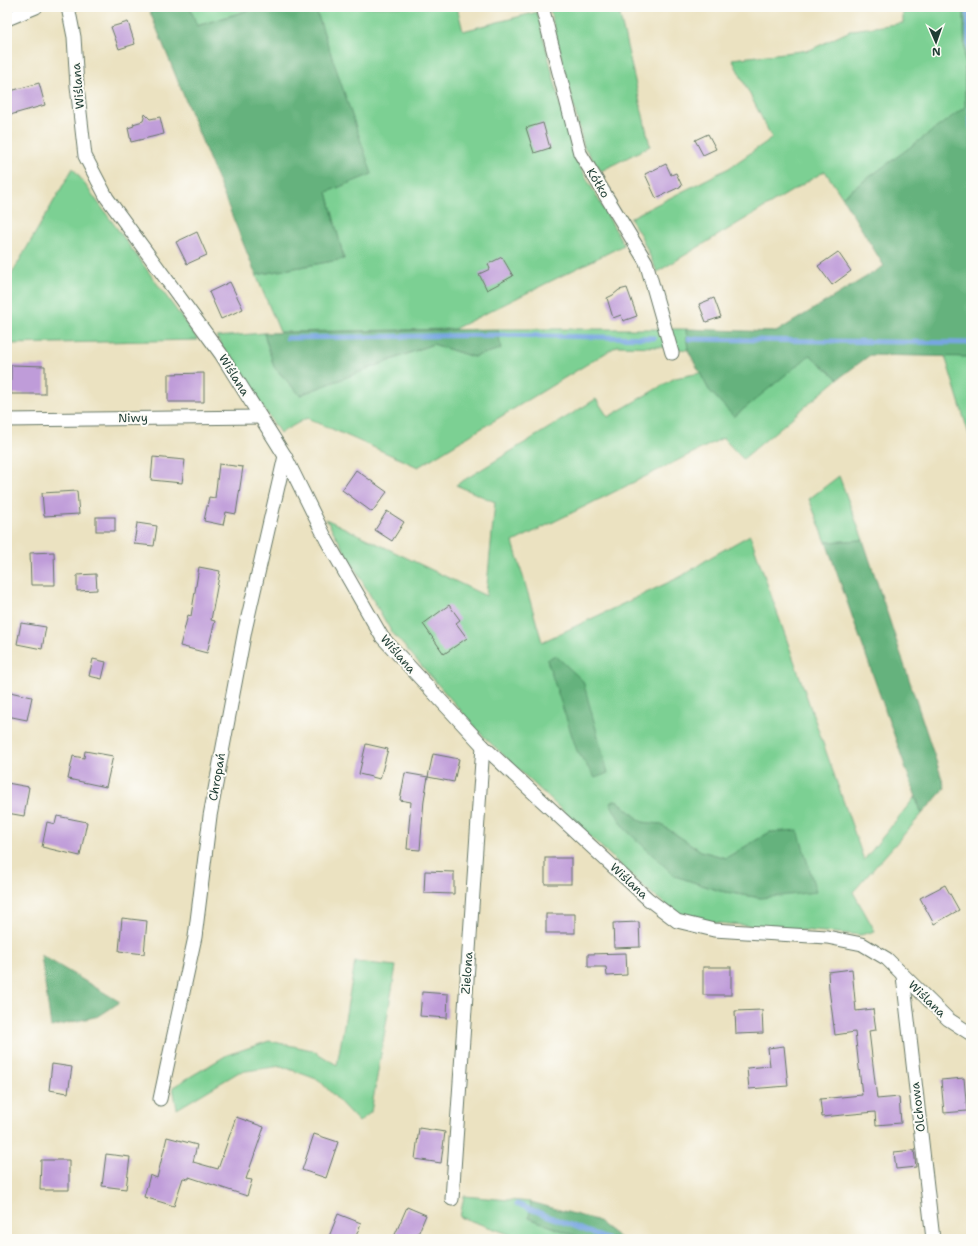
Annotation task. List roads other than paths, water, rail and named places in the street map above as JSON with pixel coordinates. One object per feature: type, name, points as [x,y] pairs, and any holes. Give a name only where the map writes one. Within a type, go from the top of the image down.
[{"type":"street","points":[[7,19],[36,7]]},
{"type":"street","name":"Wiślana","points":[[68,7],[74,37],[76,86],[85,156],[107,198],[221,354],[285,456],[327,541],[382,638],[482,746],[648,899],[677,921],[714,930],[827,937],[862,944],[888,959],[903,976],[948,1019],[971,1034]]},
{"type":"street","name":"Kółko","points":[[542,7],[580,153],[646,262],[672,353]]},
{"type":"street","name":"Niwy","points":[[7,420],[260,417]]},
{"type":"street","name":"Chropań","points":[[160,1099],[195,937],[210,816],[245,630],[285,456]]},
{"type":"street","name":"Zielona","points":[[452,1199],[482,746]]},
{"type":"street","name":"Olchowa","points":[[903,976],[933,1239]]},
{"type":"waterway","points":[[968,7],[971,127]]},
{"type":"waterway","points":[[287,338],[498,335],[654,338]]},
{"type":"waterway","points":[[689,339],[971,343]]},
{"type":"waterway","points":[[517,1204],[607,1239]]}]
